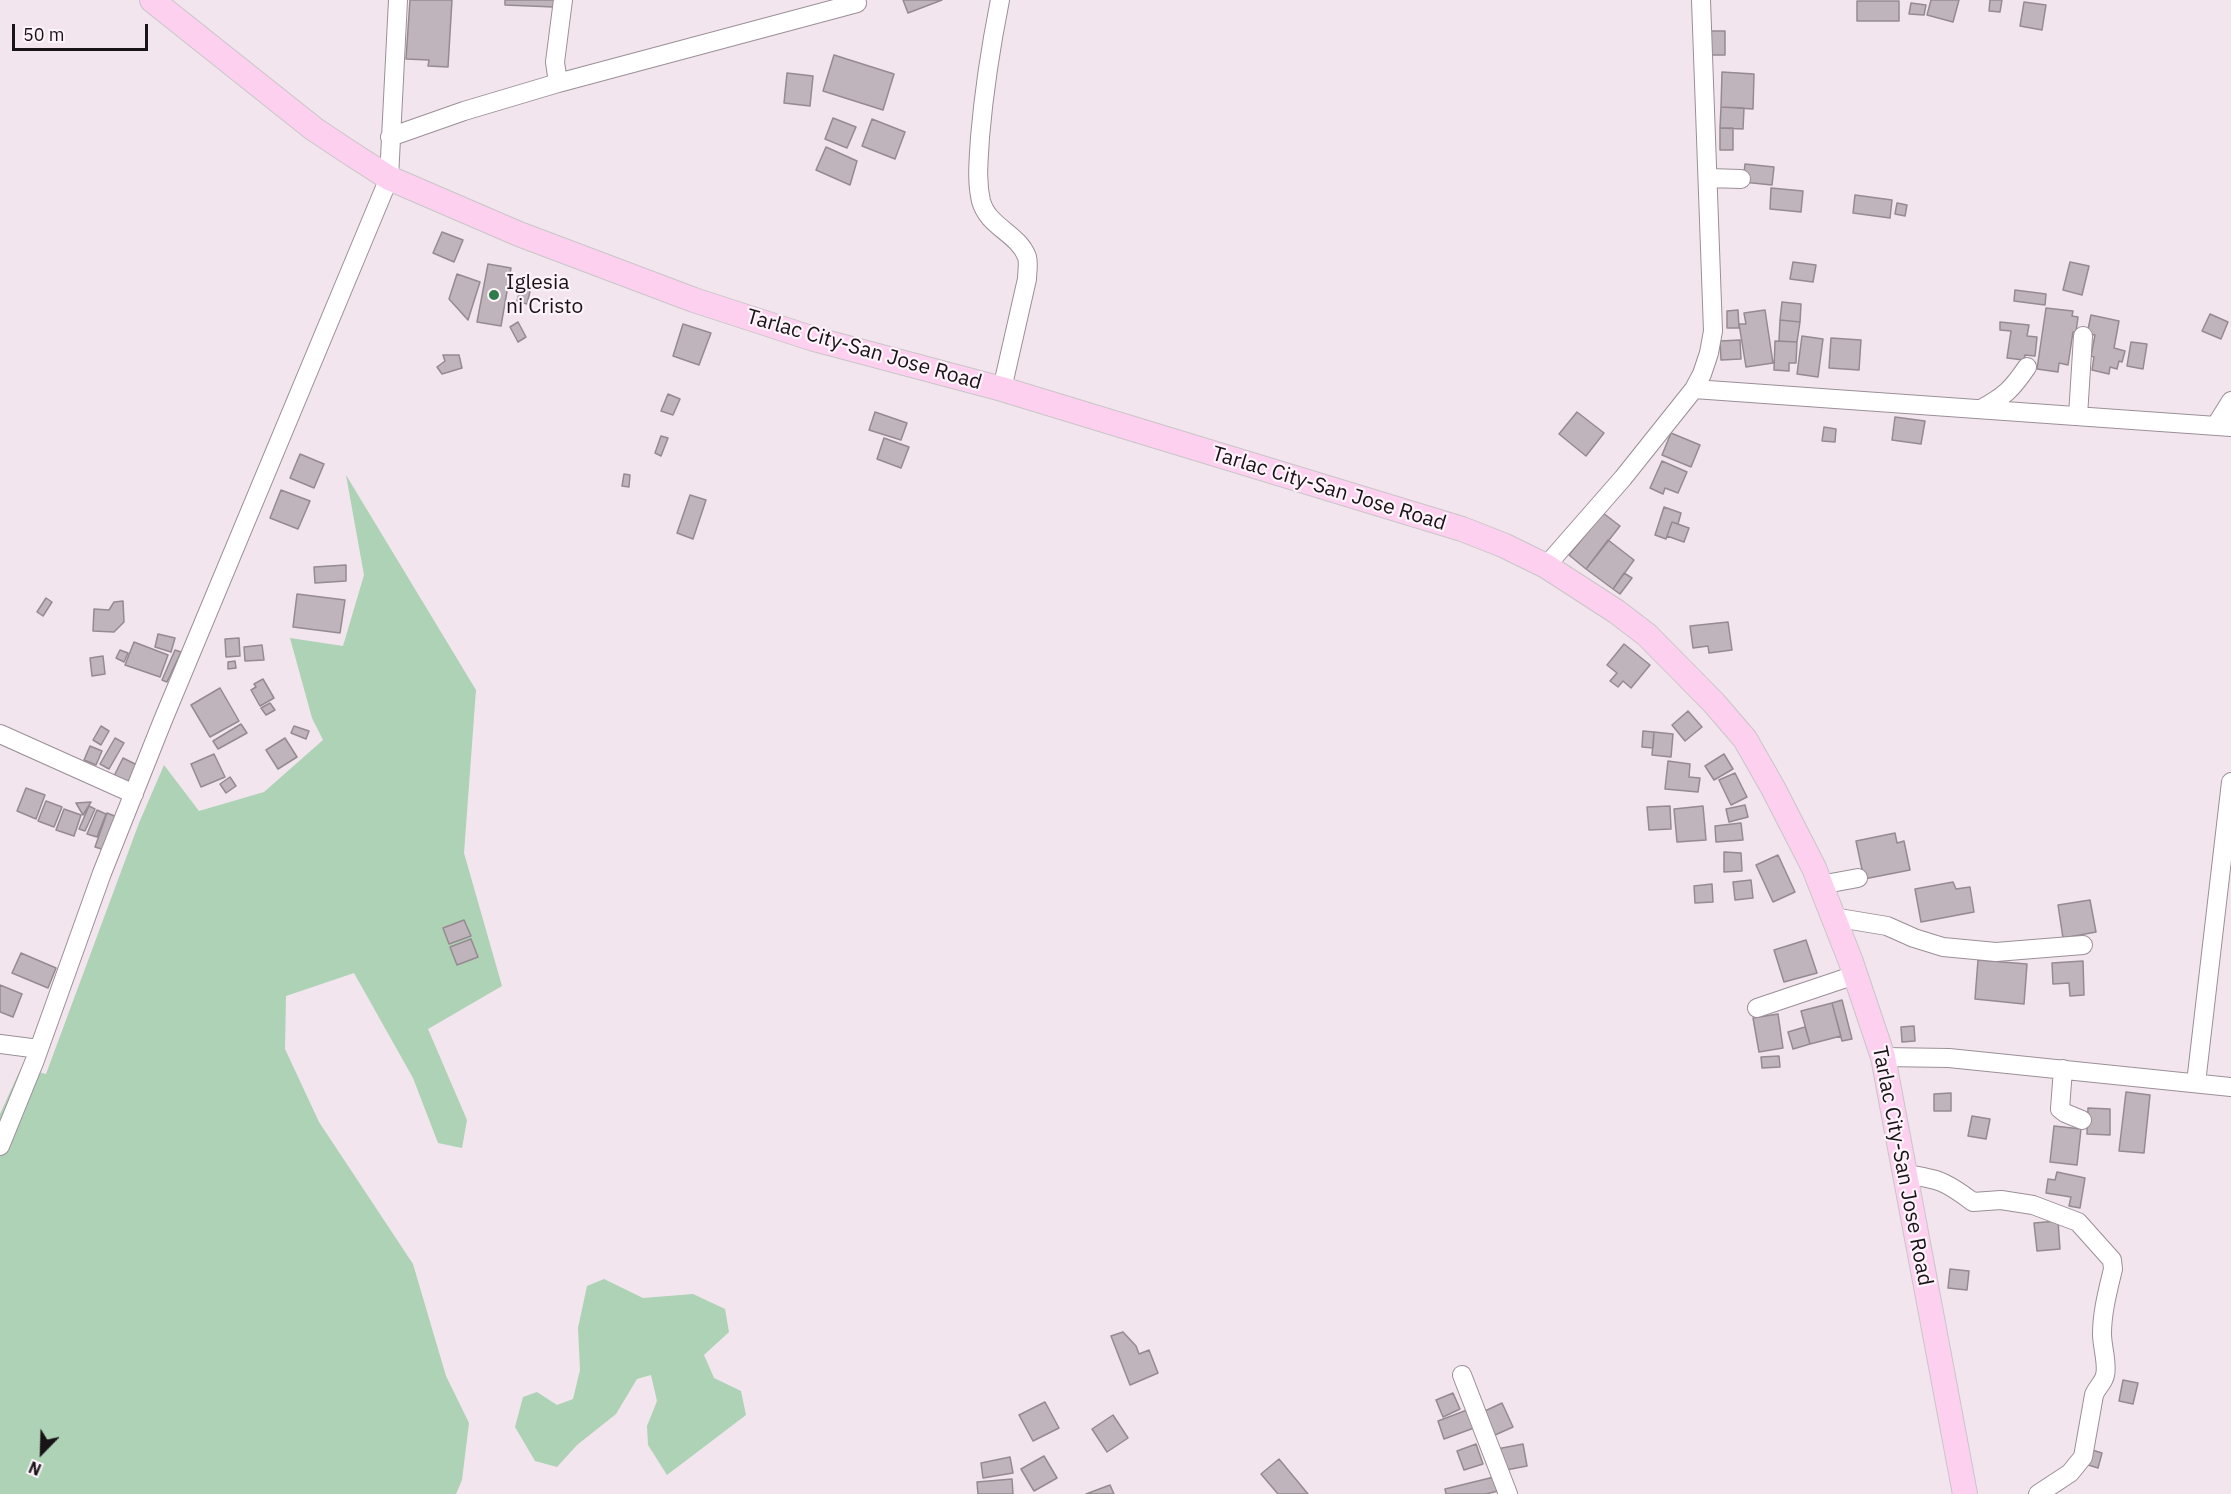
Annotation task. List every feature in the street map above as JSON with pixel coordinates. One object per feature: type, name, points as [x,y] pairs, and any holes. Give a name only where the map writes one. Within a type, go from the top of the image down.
[{"type":"main road","name":"Tarlac City-San Jose Road","points":[[152,0],[314,129],[388,177],[578,257],[694,300],[814,339],[1002,389],[1419,515],[1503,545],[1546,566],[1617,612],[1647,635],[1714,703],[1745,739],[1814,868],[1855,975],[1883,1057],[1965,1494]]},
{"type":"street","points":[[0,1146],[39,1049],[102,873],[163,720],[388,177],[398,0]]},
{"type":"street","points":[[558,83],[555,62],[563,0]]},
{"type":"street","points":[[1000,0],[982,119],[979,188],[984,209],[993,223],[1023,249],[1028,266],[1002,389]]},
{"type":"street","points":[[1546,566],[1637,462],[1694,389],[1709,353],[1713,331],[1701,0]]},
{"type":"street","points":[[390,137],[464,111],[558,83],[857,3]]},
{"type":"street","points":[[1709,178],[1741,179]]},
{"type":"street","points":[[2078,416],[2083,336]]},
{"type":"street","points":[[1981,409],[2001,398],[2014,387],[2027,367]]},
{"type":"street","points":[[1694,389],[2223,426],[2231,401]]},
{"type":"street","points":[[0,734],[134,794]]},
{"type":"street","points":[[2196,1083],[2231,782]]},
{"type":"street","points":[[1820,885],[1858,878]]},
{"type":"street","points":[[1833,917],[1887,926],[1943,947],[1996,952],[2083,945]]},
{"type":"street","points":[[1757,1008],[1855,975]]},
{"type":"street","points":[[0,1044],[39,1049]]},
{"type":"street","points":[[1883,1057],[1949,1058],[2231,1087]]},
{"type":"street","points":[[2063,1069],[2060,1109],[2082,1120]]},
{"type":"street","points":[[1905,1174],[1932,1178],[1949,1184],[1973,1202],[2001,1200],[2033,1205],[2078,1222],[2112,1260],[2113,1269],[2102,1331],[2105,1378],[2097,1386],[2094,1395],[2083,1458],[2070,1473],[2038,1494]]},
{"type":"street","points":[[1462,1375],[1508,1494]]},
{"type":"green space","points":[[346,475],[476,690],[464,853],[502,986],[428,1029],[467,1120],[462,1148],[438,1143],[413,1078],[354,973],[286,996],[285,1049],[319,1122],[413,1264],[446,1376],[469,1423],[462,1480],[456,1494],[0,1494],[0,1114],[21,1068],[46,1074],[139,823],[164,765],[199,811],[264,792],[323,740],[312,718],[290,638],[343,646],[364,575]]},
{"type":"green space","points":[[604,1279],[643,1298],[693,1294],[725,1309],[729,1332],[704,1355],[714,1378],[741,1391],[746,1415],[667,1475],[648,1445],[647,1426],[657,1401],[651,1375],[637,1379],[616,1414],[577,1445],[557,1467],[535,1461],[515,1427],[523,1397],[537,1392],[557,1405],[573,1399],[580,1370],[578,1328],[587,1286]]},
{"type":"building","points":[[410,0],[452,0],[448,67],[428,66],[429,60],[406,59]]},
{"type":"building","points":[[505,0],[554,0],[554,7],[505,5]]},
{"type":"building","points":[[903,0],[942,0],[908,13]]},
{"type":"building","points":[[1931,0],[1959,0],[1953,22],[1927,15]]},
{"type":"building","points":[[1990,0],[2002,0],[2000,12],[1989,11]]},
{"type":"building","points":[[1857,1],[1899,1],[1899,21],[1857,21]]},
{"type":"building","points":[[2024,2],[2046,5],[2042,30],[2020,26]]},
{"type":"building","points":[[1911,3],[1926,5],[1924,15],[1909,14]]},
{"type":"building","points":[[1709,31],[1725,31],[1725,55],[1709,55]]},
{"type":"building","points":[[834,55],[894,74],[883,110],[823,91]]},
{"type":"building","points":[[1722,72],[1754,74],[1753,109],[1721,107]]},
{"type":"building","points":[[787,73],[813,76],[810,106],[784,103]]},
{"type":"building","points":[[1721,107],[1744,108],[1743,129],[1720,128]]},
{"type":"building","points":[[833,118],[856,127],[847,148],[825,139]]},
{"type":"building","points":[[872,119],[905,132],[895,159],[862,146]]},
{"type":"building","points":[[1720,128],[1733,128],[1733,150],[1720,150]]},
{"type":"building","points":[[826,147],[857,161],[850,185],[816,170]]},
{"type":"building","points":[[1745,164],[1774,167],[1772,185],[1743,182]]},
{"type":"building","points":[[1771,188],[1803,191],[1801,212],[1770,209]]},
{"type":"building","points":[[1855,195],[1892,200],[1890,218],[1853,213]]},
{"type":"building","points":[[1897,203],[1907,205],[1905,216],[1895,214]]},
{"type":"building","points":[[442,232],[463,240],[454,262],[433,253]]},
{"type":"building","points":[[1793,262],[1816,265],[1813,282],[1790,279]]},
{"type":"building","points":[[2070,262],[2089,266],[2082,295],[2063,290]]},
{"type":"building","name":"Iglesia ni Cristo","points":[[488,264],[511,268],[501,326],[477,322]]},
{"type":"building","points":[[457,274],[480,282],[468,320],[449,299]]},
{"type":"building","points":[[523,280],[532,283],[527,304],[517,301]]},
{"type":"building","points":[[2015,290],[2046,294],[2045,305],[2014,301]]},
{"type":"building","points":[[1782,302],[1801,304],[1800,322],[1780,320]]},
{"type":"building","points":[[2046,308],[2073,311],[2072,316],[2078,317],[2076,332],[2073,332],[2068,365],[2059,363],[2058,372],[2037,369]]},
{"type":"building","points":[[1738,310],[1739,328],[1727,328],[1727,311]]},
{"type":"building","points":[[1765,310],[1773,363],[1746,367],[1739,324],[1746,324],[1744,313]]},
{"type":"building","points":[[2210,314],[2228,322],[2221,339],[2202,331]]},
{"type":"building","points":[[2091,315],[2119,321],[2114,348],[2125,351],[2122,362],[2119,361],[2117,369],[2110,367],[2109,374],[2092,370],[2094,357],[2091,356],[2095,335],[2087,334]]},
{"type":"building","points":[[1780,320],[1800,322],[1797,342],[1779,341]]},
{"type":"building","points":[[518,322],[526,337],[518,342],[510,327]]},
{"type":"building","points":[[2000,322],[2029,325],[2027,336],[2037,337],[2035,356],[2025,355],[2024,360],[2007,358],[2011,331],[2000,330]]},
{"type":"building","points":[[683,324],[711,333],[699,365],[673,356]]},
{"type":"building","points":[[1802,336],[1823,339],[1818,377],[1797,374]]},
{"type":"building","points":[[1831,338],[1861,340],[1859,370],[1829,368]]},
{"type":"building","points":[[1740,340],[1741,359],[1721,360],[1720,341]]},
{"type":"building","points":[[1775,341],[1797,342],[1796,363],[1789,363],[1789,371],[1774,370]]},
{"type":"building","points":[[2131,342],[2147,344],[2143,369],[2127,366]]},
{"type":"building","points":[[443,355],[459,355],[462,368],[442,374],[437,367],[445,361]]},
{"type":"building","points":[[668,394],[680,399],[673,415],[661,411]]},
{"type":"building","points":[[875,412],[907,423],[901,440],[869,430]]},
{"type":"building","points":[[1577,412],[1604,433],[1586,456],[1559,434]]},
{"type":"building","points":[[1895,417],[1925,421],[1921,444],[1892,440]]},
{"type":"building","points":[[1824,427],[1836,429],[1835,442],[1822,441]]},
{"type":"building","points":[[1671,433],[1700,445],[1691,467],[1662,455]]},
{"type":"building","points":[[661,436],[668,438],[661,456],[655,453]]},
{"type":"building","points":[[884,438],[909,447],[901,468],[877,459]]},
{"type":"building","points":[[300,454],[324,464],[314,488],[290,478]]},
{"type":"building","points":[[1662,461],[1687,472],[1678,493],[1665,488],[1663,494],[1650,488]]},
{"type":"building","points":[[624,474],[630,475],[629,487],[622,486]]},
{"type":"building","points":[[281,490],[310,501],[298,529],[270,518]]},
{"type":"building","points":[[690,495],[706,500],[693,539],[677,533]]},
{"type":"building","points":[[1664,507],[1681,513],[1678,524],[1672,522],[1666,539],[1655,535]]},
{"type":"building","points":[[1603,513],[1620,526],[1586,569],[1569,555]]},
{"type":"building","points":[[1672,522],[1689,528],[1684,542],[1667,536]]},
{"type":"building","points":[[1608,540],[1634,560],[1613,589],[1586,569]]},
{"type":"building","points":[[346,565],[346,581],[315,583],[314,567]]},
{"type":"building","points":[[1624,573],[1632,578],[1620,594],[1613,589]]},
{"type":"building","points":[[297,594],[345,600],[340,633],[293,627]]},
{"type":"building","points":[[46,598],[52,602],[43,616],[37,612]]},
{"type":"building","points":[[123,601],[124,622],[114,632],[93,631],[94,609],[109,610],[114,602]]},
{"type":"building","points":[[1728,622],[1732,650],[1709,653],[1708,646],[1693,648],[1690,626]]},
{"type":"building","points":[[158,634],[175,638],[171,652],[155,647]]},
{"type":"building","points":[[239,638],[240,656],[226,657],[225,639]]},
{"type":"building","points":[[134,642],[168,655],[160,677],[125,665]]},
{"type":"building","points":[[1624,644],[1650,665],[1631,688],[1623,681],[1618,687],[1610,681],[1617,673],[1607,665]]},
{"type":"building","points":[[262,645],[264,660],[245,661],[244,647]]},
{"type":"building","points":[[120,650],[128,653],[124,662],[116,658]]},
{"type":"building","points":[[175,650],[181,652],[167,682],[162,680]]},
{"type":"building","points":[[103,656],[105,674],[92,676],[90,658]]},
{"type":"building","points":[[235,661],[236,668],[228,669],[228,662]]},
{"type":"building","points":[[263,679],[274,698],[260,706],[251,690],[256,687],[254,684]]},
{"type":"building","points":[[220,688],[239,721],[210,737],[191,705]]},
{"type":"building","points":[[270,703],[275,710],[266,715],[261,708]]},
{"type":"building","points":[[1688,711],[1702,727],[1685,741],[1672,725]]},
{"type":"building","points":[[241,724],[247,733],[218,749],[213,741]]},
{"type":"building","points":[[101,726],[109,731],[101,745],[93,740]]},
{"type":"building","points":[[294,726],[309,731],[306,739],[291,733]]},
{"type":"building","points":[[1643,731],[1654,732],[1653,748],[1642,747]]},
{"type":"building","points":[[1654,732],[1673,734],[1671,757],[1652,755]]},
{"type":"building","points":[[115,738],[124,743],[109,769],[100,764]]},
{"type":"building","points":[[285,738],[297,757],[278,769],[266,750]]},
{"type":"building","points":[[90,746],[102,751],[96,765],[84,760]]},
{"type":"building","points":[[214,754],[225,777],[201,787],[191,764]]},
{"type":"building","points":[[1724,754],[1733,769],[1714,780],[1705,766]]},
{"type":"building","points":[[123,758],[137,765],[128,782],[114,776]]},
{"type":"building","points":[[1668,761],[1690,764],[1689,777],[1700,778],[1698,792],[1665,789]]},
{"type":"building","points":[[1735,773],[1747,797],[1731,805],[1719,780]]},
{"type":"building","points":[[230,777],[236,786],[226,793],[220,784]]},
{"type":"building","points":[[26,788],[45,795],[36,819],[17,811]]},
{"type":"building","points":[[46,801],[62,807],[54,827],[38,821]]},
{"type":"building","points":[[91,802],[83,815],[76,803]]},
{"type":"building","points":[[1745,805],[1748,817],[1729,822],[1726,809]]},
{"type":"building","points":[[89,806],[95,809],[85,831],[79,829]]},
{"type":"building","points":[[1670,806],[1671,829],[1649,830],[1647,807]]},
{"type":"building","points":[[1703,806],[1706,840],[1677,842],[1674,809]]},
{"type":"building","points":[[64,809],[81,815],[74,836],[56,830]]},
{"type":"building","points":[[97,810],[106,814],[97,837],[87,834]]},
{"type":"building","points":[[107,813],[117,817],[105,850],[95,847]]},
{"type":"building","points":[[1741,823],[1743,840],[1716,842],[1715,826]]},
{"type":"building","points":[[1895,833],[1897,843],[1904,841],[1910,870],[1864,879],[1856,841]]},
{"type":"building","points":[[1724,852],[1741,853],[1742,871],[1724,872]]},
{"type":"building","points":[[1778,855],[1795,892],[1773,902],[1756,865]]},
{"type":"building","points":[[1751,880],[1753,898],[1735,900],[1733,882]]},
{"type":"building","points":[[1953,882],[1956,889],[1970,887],[1974,912],[1921,922],[1915,889]]},
{"type":"building","points":[[1712,884],[1713,902],[1695,903],[1694,886]]},
{"type":"building","points":[[2090,900],[2096,932],[2063,938],[2058,905]]},
{"type":"building","points":[[464,920],[471,936],[449,944],[443,928]]},
{"type":"building","points":[[471,939],[478,957],[457,965],[450,947]]},
{"type":"building","points":[[1806,940],[1817,973],[1784,982],[1774,950]]},
{"type":"building","points":[[21,953],[56,968],[48,988],[12,973]]},
{"type":"building","points":[[1978,960],[2027,964],[2024,1004],[1975,999]]},
{"type":"building","points":[[2083,961],[2084,995],[2070,996],[2069,983],[2053,984],[2052,963]]},
{"type":"building","points":[[0,985],[22,994],[13,1017],[0,1012]]},
{"type":"building","points":[[1842,1000],[1852,1039],[1842,1041],[1832,1003]]},
{"type":"building","points":[[1832,1003],[1841,1036],[1810,1044],[1801,1011]]},
{"type":"building","points":[[1778,1014],[1783,1048],[1759,1052],[1753,1018]]},
{"type":"building","points":[[1914,1026],[1915,1041],[1902,1042],[1901,1027]]},
{"type":"building","points":[[1805,1027],[1810,1044],[1793,1049],[1788,1032]]},
{"type":"building","points":[[1779,1056],[1780,1067],[1762,1068],[1761,1057]]},
{"type":"building","points":[[2126,1092],[2150,1095],[2144,1153],[2119,1151]]},
{"type":"building","points":[[1951,1093],[1951,1111],[1934,1111],[1934,1094]]},
{"type":"building","points":[[2088,1108],[2110,1109],[2110,1135],[2087,1134]]},
{"type":"building","points":[[1972,1116],[1990,1119],[1986,1139],[1968,1136]]},
{"type":"building","points":[[2054,1126],[2081,1129],[2077,1165],[2050,1162]]},
{"type":"building","points":[[2057,1172],[2085,1178],[2080,1208],[2069,1206],[2071,1197],[2046,1193],[2048,1179],[2055,1180]]},
{"type":"building","points":[[2058,1221],[2060,1249],[2037,1251],[2034,1223]]},
{"type":"building","points":[[1950,1269],[1969,1271],[1967,1290],[1948,1288]]},
{"type":"building","points":[[1123,1332],[1136,1346],[1139,1354],[1149,1350],[1158,1373],[1130,1385],[1111,1336]]},
{"type":"building","points":[[2123,1380],[2138,1383],[2133,1404],[2119,1401]]},
{"type":"building","points":[[1453,1393],[1460,1409],[1443,1417],[1436,1400]]},
{"type":"building","points":[[1045,1402],[1059,1428],[1033,1441],[1019,1415]]},
{"type":"building","points":[[1502,1403],[1513,1427],[1495,1435],[1485,1411]]},
{"type":"building","points":[[1467,1410],[1474,1428],[1444,1439],[1438,1421]]},
{"type":"building","points":[[1113,1415],[1128,1438],[1107,1452],[1092,1429]]},
{"type":"building","points":[[1476,1444],[1483,1464],[1464,1470],[1457,1451]]},
{"type":"building","points":[[1523,1444],[1527,1466],[1501,1471],[1497,1449]]},
{"type":"building","points":[[2089,1449],[2102,1453],[2098,1468],[2085,1464]]},
{"type":"building","points":[[1044,1456],[1057,1478],[1034,1491],[1021,1469]]},
{"type":"building","points":[[1010,1457],[1013,1473],[983,1478],[981,1463]]},
{"type":"building","points":[[1279,1459],[1308,1494],[1278,1494],[1261,1474]]},
{"type":"building","points":[[1494,1477],[1498,1491],[1486,1494],[1446,1494],[1445,1489]]},
{"type":"building","points":[[1012,1479],[1013,1494],[978,1494],[977,1482]]},
{"type":"building","points":[[1110,1485],[1114,1494],[1086,1494]]},
{"type":"place","name":"Iglesia ni Cristo","points":[[494,295]]}]
